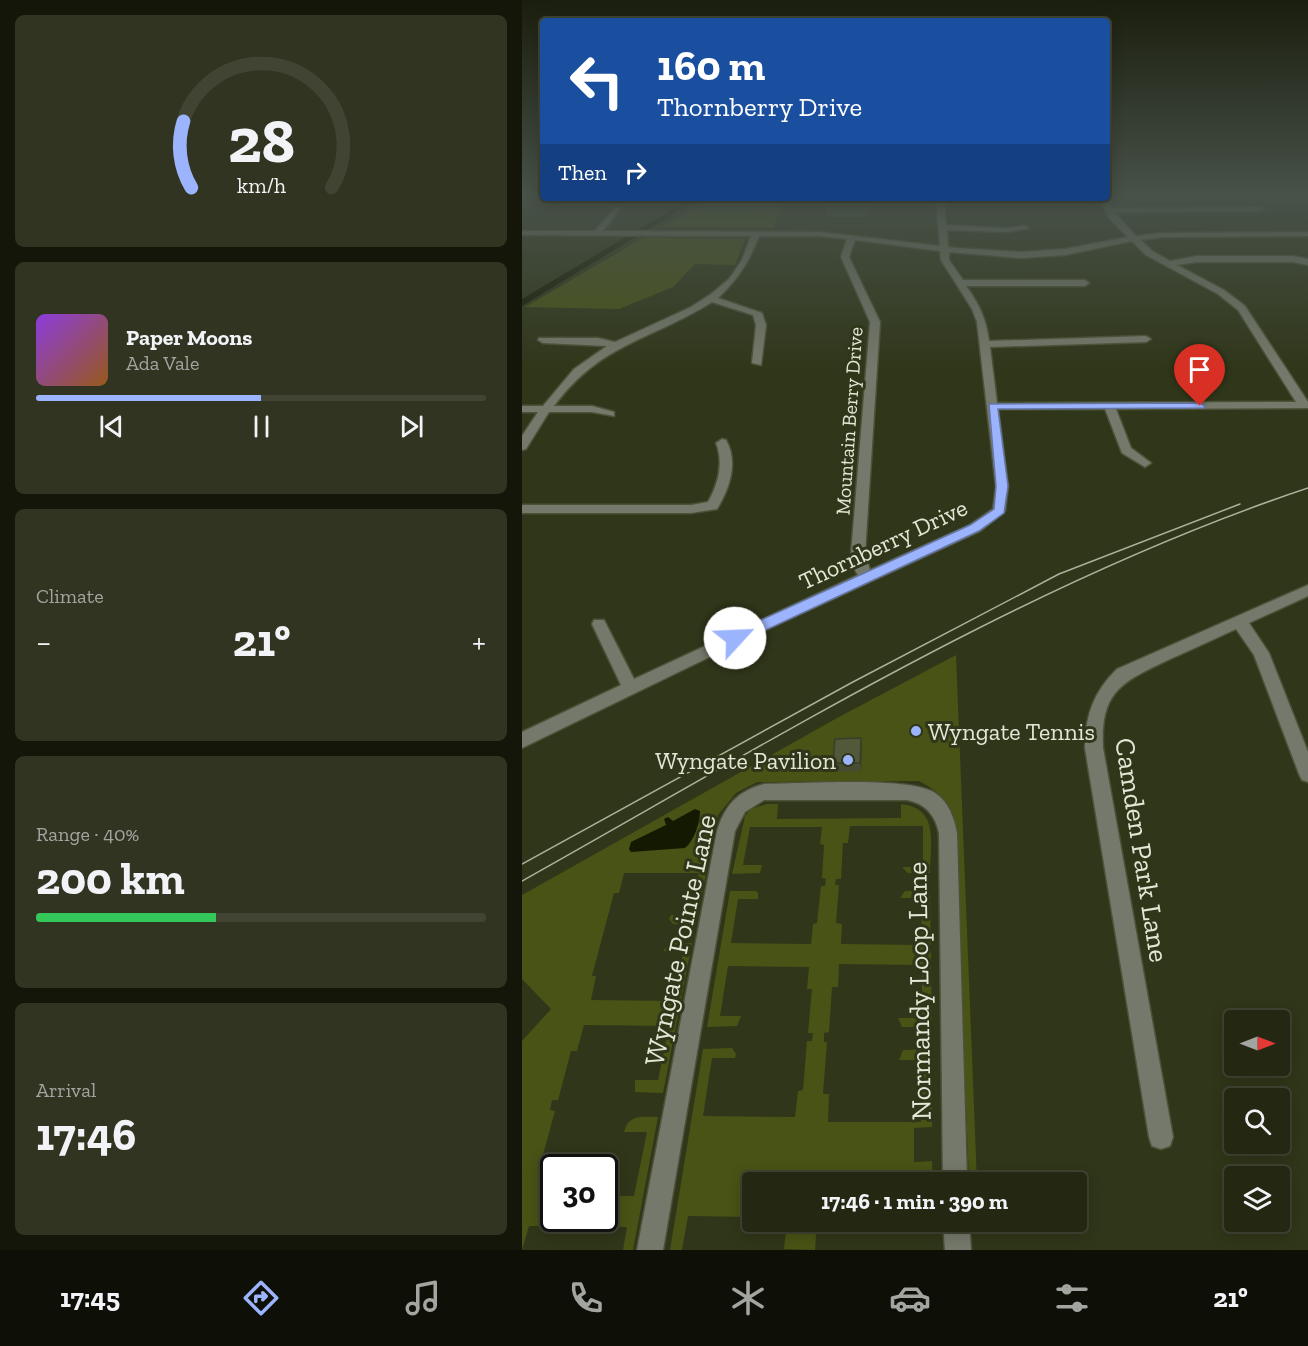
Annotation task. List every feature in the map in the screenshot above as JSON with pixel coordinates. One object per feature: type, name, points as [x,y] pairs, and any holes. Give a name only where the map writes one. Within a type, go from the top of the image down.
[{"type":"street","points":[[522,446],[545,409],[581,371],[601,354],[711,299],[740,274],[750,253]]},
{"type":"street","name":"Mountain Berry Drive","points":[[846,253],[845,257],[875,322],[858,554],[861,567],[867,577]]},
{"type":"street","name":"Thornberry Drive","points":[[522,740],[975,528],[999,511],[1002,486],[980,313],[946,263],[944,253]]},
{"type":"street","points":[[984,253],[1051,253]]},
{"type":"street","points":[[1150,253],[1221,292],[1242,308],[1306,405]]},
{"type":"street","points":[[1167,264],[1197,259],[1307,261]]},
{"type":"street","points":[[960,283],[1085,283]]},
{"type":"street","points":[[711,299],[757,313],[761,326],[757,363]]},
{"type":"street","points":[[985,344],[1146,339]]},
{"type":"street","points":[[543,340],[598,341],[617,345]]},
{"type":"street","points":[[992,406],[1306,405]]},
{"type":"street","points":[[1109,406],[1126,450],[1144,463]]},
{"type":"street","points":[[522,409],[592,409],[610,414]]},
{"type":"street","points":[[522,509],[691,509],[712,506],[719,493],[728,461],[727,452],[722,443]]},
{"type":"street","name":"Camden Park Lane","points":[[1161,1137],[1094,748],[1094,718],[1104,694],[1124,674],[1308,590]]},
{"type":"street","points":[[1239,621],[1261,653],[1308,774]]},
{"type":"street","points":[[599,624],[631,688]]},
{"type":"street","name":"Wyngate Pointe Lane","points":[[650,1250],[726,831],[731,815],[749,797],[772,792],[907,792],[917,793],[934,802]]},
{"type":"street","name":"Normandy Loop Lane","points":[[934,802],[944,816],[948,833],[955,1172]]},
{"type":"street","points":[[957,1232],[958,1250]]},
{"type":"green space","points":[[617,253],[739,253],[735,265],[695,264],[673,287],[619,309],[525,307]]},
{"type":"green space","points":[[956,655],[977,1172],[969,1172],[955,821],[950,807],[937,793],[919,781],[757,782],[736,793],[718,815],[696,924],[673,924],[669,919],[671,915],[690,915],[699,873],[624,873],[619,893],[614,893],[592,976],[596,976],[591,1000],[673,1001],[683,953],[663,951],[670,943],[692,943],[663,1093],[635,1092],[635,1080],[658,1080],[669,1026],[584,1025],[577,1051],[571,1051],[558,1100],[552,1100],[550,1110],[555,1111],[543,1154],[540,1154],[538,1195],[540,1195],[540,1226],[529,1226],[522,1250],[522,1041],[551,1009],[522,979],[522,895],[837,718]]},
{"type":"green space","points":[[767,804],[778,804],[777,819],[901,818],[901,804],[922,812],[927,820],[931,839],[930,873],[908,873],[902,867],[923,867],[923,826],[850,826],[848,843],[843,843],[841,879],[836,879],[835,885],[839,885],[836,923],[842,924],[841,944],[921,945],[922,898],[900,898],[905,891],[930,891],[932,1027],[902,1027],[898,1018],[922,1018],[922,965],[839,964],[838,987],[832,987],[829,1032],[824,1033],[824,1042],[827,1042],[823,1094],[829,1094],[828,1122],[921,1122],[921,1060],[899,1060],[903,1050],[932,1049],[932,1127],[914,1128],[914,1162],[932,1161],[933,1172],[742,1172],[742,1217],[688,1216],[682,1250],[670,1250],[703,1049],[732,1048],[736,1054],[735,1058],[712,1058],[703,1116],[795,1117],[798,1091],[803,1090],[807,1041],[812,1041],[813,1033],[808,1033],[812,989],[807,989],[809,967],[728,966],[720,1016],[741,1016],[737,1026],[707,1027],[730,891],[756,891],[758,893],[758,899],[738,899],[731,943],[811,944],[813,924],[817,923],[821,886],[825,886],[826,879],[822,878],[824,845],[820,844],[822,827],[750,827],[743,865],[762,865],[760,873],[732,874],[745,816],[751,809]]},
{"type":"green space","points":[[658,1117],[633,1250],[623,1250],[627,1227],[618,1227],[618,1196],[634,1196],[647,1132],[624,1132],[633,1119]]},
{"type":"green space","points":[[786,1232],[816,1232],[815,1250],[784,1249]]},
{"type":"shaded area","points":[[695,809],[700,811],[698,826],[685,848],[631,852],[629,849],[631,842],[666,825],[664,819],[668,817],[673,821]]},
{"type":"building","points":[[861,738],[860,763],[833,763],[835,739]]},
{"type":"waterway","points":[[522,303],[602,253]]},
{"type":"tram line","points":[[522,881],[809,718],[1004,616],[1103,569],[1205,526],[1308,488]]},
{"type":"tram line","points":[[522,864],[851,683],[1059,574],[1240,504]]},
{"type":"place","name":"Wyngate Tennis","points":[[916,731]]},
{"type":"place","name":"Wyngate Pavilion","points":[[848,760]]},
{"type":"route","points":[[735,638],[975,528],[999,511],[1002,486],[992,406],[1200,406]]}]
